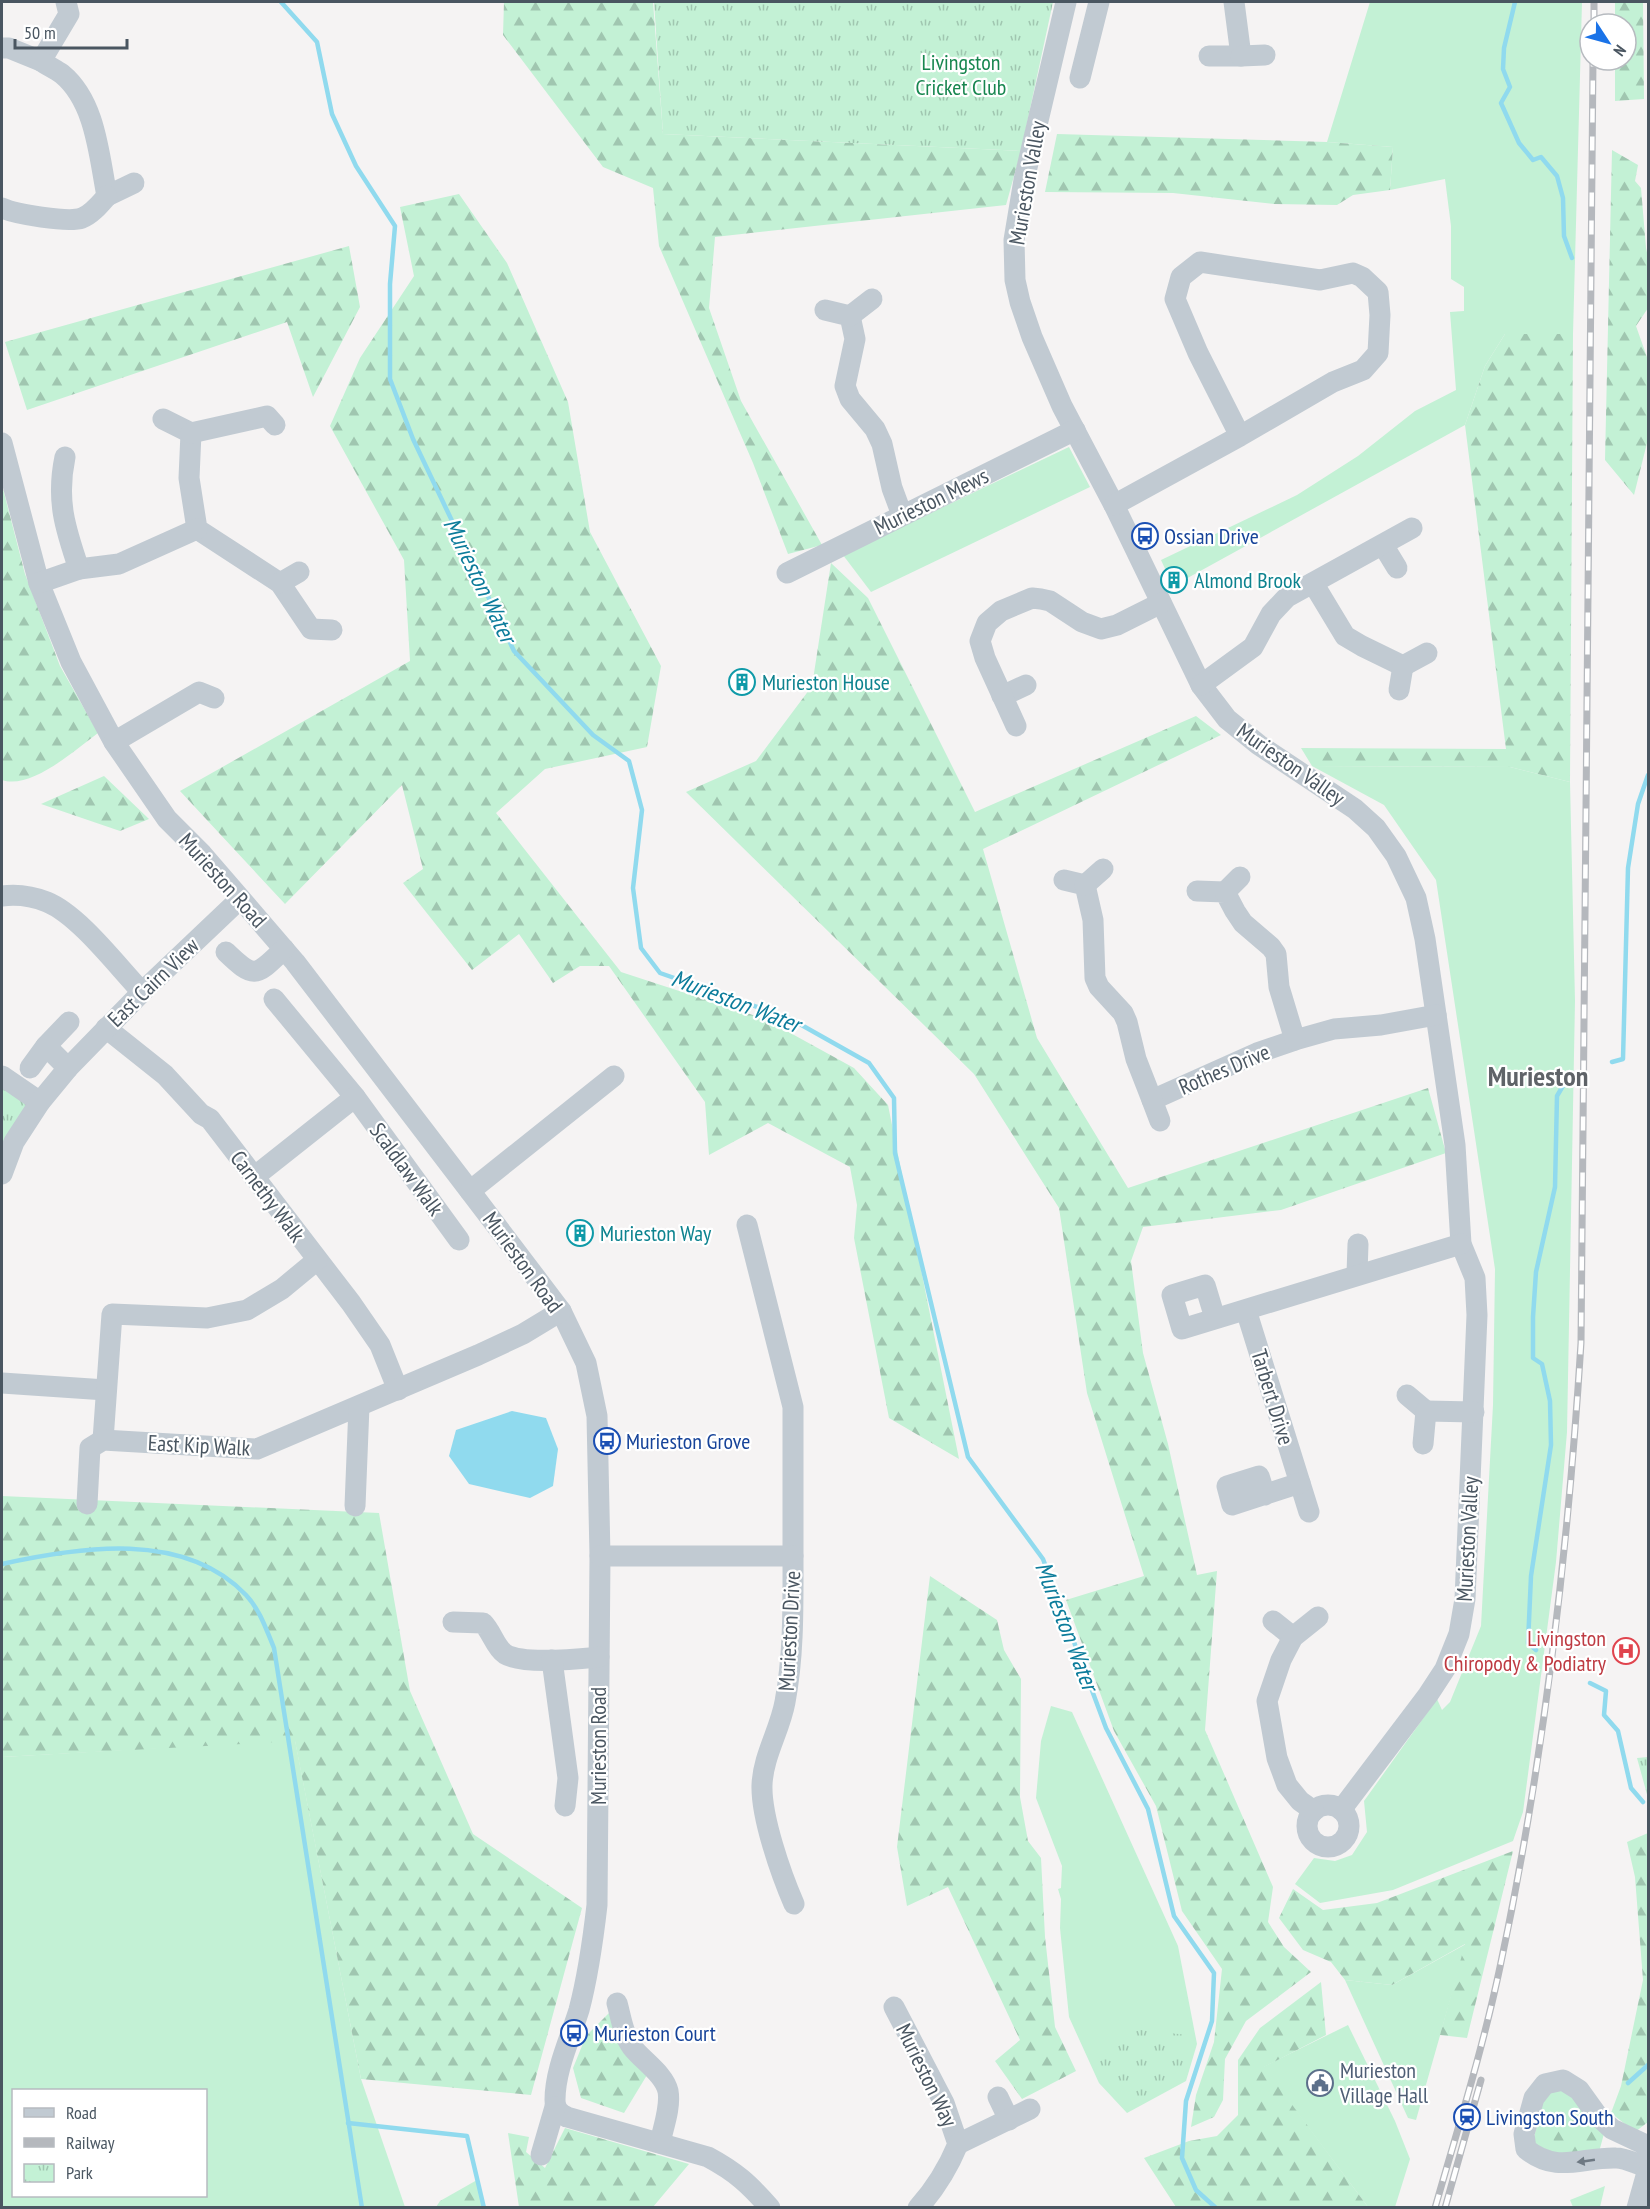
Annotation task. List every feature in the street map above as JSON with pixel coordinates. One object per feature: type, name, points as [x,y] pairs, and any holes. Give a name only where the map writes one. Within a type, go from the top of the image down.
[{"type":"street","points":[[41,62],[69,14],[66,2]]},
{"type":"street","name":"Murieston Valley","points":[[1066,2],[1024,180],[1014,250],[1015,280],[1032,337],[1062,406],[1114,505],[1201,685],[1227,719],[1259,745],[1355,808],[1376,828],[1396,856],[1416,898],[1425,939],[1455,1145],[1461,1244],[1475,1278],[1477,1315],[1474,1412],[1465,1599],[1459,1634],[1445,1669],[1341,1810]]},
{"type":"street","points":[[1080,78],[1100,2]]},
{"type":"street","points":[[1234,2],[1241,56]]},
{"type":"street","points":[[2,48],[9,48],[41,62],[63,75],[80,94],[94,130],[107,196]]},
{"type":"street","points":[[1209,56],[1265,56]]},
{"type":"street","points":[[7,216],[81,219],[98,207],[107,196],[134,183]]},
{"type":"street","points":[[1114,505],[1240,436],[1334,382],[1363,370],[1378,353],[1380,315],[1378,292],[1362,277],[1353,273],[1320,280],[1200,262],[1181,277],[1175,299],[1215,389],[1240,436]]},
{"type":"street","points":[[850,316],[872,299]]},
{"type":"street","points":[[825,310],[850,316]]},
{"type":"street","points":[[850,316],[855,339],[845,386],[850,399],[875,429],[882,444],[892,488],[902,515]]},
{"type":"street","points":[[163,419],[191,434],[269,416]]},
{"type":"street","name":"Murieston Mews","points":[[787,573],[1075,430]]},
{"type":"street","points":[[191,434],[189,478],[196,529],[280,583],[317,633]]},
{"type":"street","name":"Murieston Road","points":[[2,443],[39,583],[71,662],[114,742],[167,819],[285,949],[470,1191],[561,1311],[586,1363],[597,1416],[600,1556],[597,1905],[592,1947],[579,2008],[556,2082],[555,2107],[541,2155]]},
{"type":"street","points":[[64,457],[52,476],[63,521],[79,569]]},
{"type":"street","points":[[1201,685],[1253,647],[1271,614],[1287,597],[1412,528]]},
{"type":"street","points":[[39,583],[79,569],[119,564],[196,529]]},
{"type":"street","points":[[1383,545],[1397,568]]},
{"type":"street","points":[[280,583],[299,572]]},
{"type":"street","points":[[1313,583],[1345,636],[1403,666]]},
{"type":"street","points":[[1016,726],[980,641],[987,623],[1001,611],[1032,598],[1050,601],[1082,622],[1101,629],[1117,626],[1161,603]]},
{"type":"street","points":[[1403,666],[1426,653]]},
{"type":"street","points":[[1400,690],[1403,666]]},
{"type":"street","points":[[1002,696],[1026,685]]},
{"type":"street","points":[[114,742],[205,689]]},
{"type":"street","points":[[1064,880],[1084,885],[1103,869]]},
{"type":"street","name":"Rothes Drive","points":[[1197,891],[1233,884],[1234,911],[1243,923],[1271,946],[1276,954],[1279,987],[1296,1040]]},
{"type":"street","name":"Rothes Drive","points":[[1084,885],[1094,920],[1095,978],[1099,987],[1123,1013],[1136,1059],[1160,1121]]},
{"type":"street","points":[[2,896],[18,894],[49,903],[76,922],[142,992]]},
{"type":"street","name":"East Cairn View","points":[[2,1174],[14,1142],[40,1102],[68,1068],[142,992],[240,899]]},
{"type":"street","points":[[226,952],[243,969],[250,972],[262,970],[285,949]]},
{"type":"street","name":"Scaldlaw Walk","points":[[274,999],[355,1097],[459,1240]]},
{"type":"street","name":"Rothes Drive","points":[[1152,1100],[1248,1057],[1296,1040],[1334,1029],[1436,1015]]},
{"type":"street","points":[[30,1068],[46,1046],[69,1022]]},
{"type":"street","name":"Carnethy Walk","points":[[106,1028],[165,1075],[201,1114],[210,1119],[351,1303],[380,1345],[398,1390]]},
{"type":"street","points":[[46,1046],[68,1068]]},
{"type":"street","points":[[2,1076],[40,1102]]},
{"type":"street","points":[[470,1191],[602,1079]]},
{"type":"street","name":"Scaldlaw Walk","points":[[254,1177],[355,1097]]},
{"type":"street","name":"Murieston Drive","points":[[745,1238],[793,1407],[793,1636],[785,1703],[767,1755],[762,1783],[763,1808],[777,1885],[794,1904]]},
{"type":"street","points":[[1357,1274],[1358,1244]]},
{"type":"street","points":[[1215,1318],[1461,1244]]},
{"type":"street","points":[[87,1504],[90,1448],[103,1440],[112,1314],[207,1318],[247,1310],[282,1289],[317,1260]]},
{"type":"street","name":"Tarbert Drive","points":[[1246,1310],[1309,1512]]},
{"type":"street","name":"East Kip Walk","points":[[103,1440],[257,1449],[523,1334],[561,1311]]},
{"type":"street","points":[[2,1383],[106,1390]]},
{"type":"street","points":[[1407,1395],[1426,1411],[1474,1412]]},
{"type":"street","points":[[355,1506],[359,1406]]},
{"type":"street","points":[[1422,1444],[1426,1411]]},
{"type":"street","points":[[1264,1495],[1300,1483]]},
{"type":"street","name":"Murieston Drive","points":[[600,1556],[793,1556]]},
{"type":"street","points":[[1314,1811],[1300,1802],[1287,1785],[1277,1758],[1267,1701],[1281,1660],[1293,1637],[1318,1617]]},
{"type":"street","points":[[1272,1621],[1293,1637]]},
{"type":"street","points":[[453,1623],[483,1623],[504,1653],[534,1660],[599,1657]]},
{"type":"street","points":[[552,1660],[568,1778],[565,1806]]},
{"type":"street","points":[[1327,1805],[1341,1810],[1349,1823],[1347,1835],[1337,1845],[1329,1847],[1318,1845],[1311,1839],[1308,1830],[1308,1822],[1314,1811],[1327,1805]]},
{"type":"street","points":[[617,2003],[631,2046],[661,2079],[668,2091],[660,2143]]},
{"type":"street","name":"Murieston Way","points":[[894,2007],[944,2103],[958,2144]]},
{"type":"street","points":[[1563,2080],[1579,2090],[1597,2115],[1647,2163],[1619,2158],[1556,2163],[1538,2159],[1526,2149],[1524,2134],[1534,2098],[1545,2084],[1563,2080]]},
{"type":"street","points":[[998,2097],[1010,2120]]},
{"type":"street","points":[[555,2107],[558,2112],[567,2117],[708,2157],[744,2179],[770,2208]]},
{"type":"street","name":"Murieston Way","points":[[918,2208],[946,2172],[958,2144],[1030,2109]]},
{"type":"street","points":[[1637,2208],[1647,2163]]},
{"type":"street","points":[[1643,2208],[1648,2199]]},
{"type":"green space","points":[[504,2],[653,2],[663,134],[1021,151],[1006,205],[715,237],[709,308],[741,401],[822,545],[788,554],[753,463],[659,246],[653,188],[603,167],[503,35]]},
{"type":"green space","name":"Livingston Cricket Club","points":[[654,2],[1053,2],[1021,151],[663,134]]},
{"type":"green space","points":[[1370,2],[1582,2],[1582,12],[1578,12],[1578,72],[1580,72],[1573,334],[1505,334],[1485,366],[1465,425],[1173,586],[1161,560],[1297,495],[1358,456],[1415,411],[1456,390],[1450,312],[1464,311],[1464,287],[1451,279],[1451,226],[1445,179],[1390,190],[1393,147],[1327,142]]},
{"type":"green space","points":[[1615,2],[1643,2],[1644,99],[1615,101],[1615,72],[1638,72],[1638,12],[1615,12]]},
{"type":"green space","points":[[1057,134],[1327,142],[1393,147],[1390,190],[1353,195],[1337,205],[1274,204],[1173,193],[1045,192]]},
{"type":"green space","points":[[1612,150],[1638,165],[1635,181],[1641,188],[1648,257],[1648,308],[1636,326],[1648,360],[1648,439],[1634,495],[1605,460]]},
{"type":"green space","points":[[459,194],[507,263],[568,402],[590,532],[661,666],[647,747],[545,769],[496,813],[621,972],[765,1019],[854,1068],[888,1105],[959,1459],[889,1418],[854,1238],[857,1205],[850,1167],[768,1123],[709,1155],[705,1102],[609,966],[580,966],[553,983],[519,934],[472,970],[403,883],[423,869],[402,785],[285,904],[180,791],[410,661],[404,560],[330,426],[360,358],[414,276],[400,207]]},
{"type":"green space","points":[[349,246],[360,307],[313,397],[287,322],[27,410],[5,342]]},
{"type":"green space","points":[[1505,334],[1573,334],[1570,782],[1510,767],[1312,766],[1301,748],[1506,749],[1465,425],[1485,366]]},
{"type":"green space","points":[[1069,447],[1090,487],[871,592],[843,555]]},
{"type":"green space","points":[[2,485],[25,574],[60,666],[98,733],[52,767],[14,782],[2,780]]},
{"type":"green space","points":[[831,563],[868,598],[975,812],[1196,716],[1221,735],[983,849],[1037,1038],[1128,1188],[1428,1088],[1446,1153],[1281,1210],[1143,1227],[1131,1261],[1143,1353],[1168,1444],[1197,1575],[1217,1571],[1205,1730],[1273,1887],[1268,1922],[1284,1947],[1311,1972],[1246,2021],[1225,2059],[1223,2100],[1214,2117],[1191,2127],[1196,2095],[1214,2042],[1222,1969],[1182,1911],[1156,1806],[1114,1731],[1066,1600],[1144,1576],[1087,1393],[1059,1208],[974,1074],[686,792],[756,761],[812,686]]},
{"type":"green space","points":[[1312,766],[1510,767],[1570,782],[1575,1001],[1567,1432],[1556,1562],[1523,1812],[1513,1841],[1393,1890],[1320,1903],[1295,1884],[1314,1858],[1335,1861],[1352,1855],[1367,1832],[1364,1801],[1437,1699],[1442,1710],[1450,1702],[1481,1626],[1493,1405],[1495,1269],[1436,880],[1384,805]]},
{"type":"green space","points":[[104,776],[149,819],[120,831],[41,804]]},
{"type":"green space","points":[[2,1082],[32,1102],[2,1159]]},
{"type":"green space","points":[[2,1496],[379,1513],[410,1691],[473,1834],[582,1908],[531,2095],[361,2079],[295,1741],[2,1757]]},
{"type":"green space","points":[[930,1576],[997,1620],[1004,1650],[1021,1679],[1020,1797],[1028,1841],[1041,1858],[1045,1937],[1055,2027],[1076,2071],[1022,2099],[995,2061],[1020,2040],[948,1887],[907,1906],[897,1847]]},
{"type":"green space","points":[[1051,1706],[1072,1712],[1178,1946],[1197,2044],[1186,2081],[1127,2113],[1099,2083],[1069,2017],[1060,1928],[1061,1899],[1058,1889],[1061,1888],[1062,1866],[1036,1798],[1041,1741]]},
{"type":"green space","points":[[295,1740],[361,2079],[405,2207],[2,2208],[2,1757]]},
{"type":"green space","points":[[1648,1757],[1648,1798],[1637,1758]]},
{"type":"green space","points":[[1648,1833],[1648,2122],[1635,2132],[1611,2113],[1621,2086],[1643,1980],[1635,1877],[1627,1842]]},
{"type":"green space","points":[[1513,1851],[1467,2038],[1440,2035],[1465,1944],[1392,1985],[1345,1980],[1331,1962],[1303,1950],[1279,1918],[1293,1889],[1323,1910],[1377,1903]]},
{"type":"green space","points":[[1466,1944],[1416,2120],[1408,2118],[1345,1980],[1392,1985]]},
{"type":"green space","points":[[1321,1982],[1326,2035],[1264,2067],[1368,2207],[1176,2207],[1144,2158],[1189,2141],[1217,2136],[1238,2115],[1238,2060],[1260,2028]]},
{"type":"green space","points":[[610,2012],[647,2075],[624,2113],[581,2098],[573,2068],[586,2036]]},
{"type":"green space","points":[[1348,2025],[1395,2121],[1410,2159],[1395,2207],[1368,2207],[1263,2067]]},
{"type":"green space","points":[[1140,2030],[1188,2035],[1189,2071],[1129,2105],[1097,2075],[1094,2046]]},
{"type":"green space","points":[[1552,2090],[1567,2091],[1579,2104],[1560,2155],[1533,2144],[1541,2101]]},
{"type":"green space","points":[[1579,2104],[1605,2130],[1599,2152],[1560,2155],[1552,2137],[1562,2114]]},
{"type":"green space","points":[[565,2128],[689,2164],[653,2207],[519,2207],[508,2133],[529,2137],[526,2152],[545,2168]]},
{"type":"green space","points":[[477,2180],[483,2207],[436,2207],[440,2201]]},
{"type":"green space","points":[[1605,2186],[1600,2207],[1573,2207],[1570,2200]]},
{"type":"water","points":[[512,1411],[546,1418],[558,1449],[553,1486],[530,1498],[469,1484],[449,1456],[456,1430]]},
{"type":"waterway","name":"Murieston Water","points":[[281,2],[317,42],[332,114],[356,166],[395,226],[390,284],[390,379],[413,439],[514,651],[593,735],[629,761],[642,810],[633,888],[641,948],[660,973],[789,1018],[869,1063],[894,1098],[895,1153],[968,1457],[1043,1559],[1106,1728],[1148,1809],[1174,1916],[1214,1973],[1212,2021],[1186,2101],[1182,2158],[1196,2190],[1216,2208]]},
{"type":"waterway","points":[[1515,2],[1504,48],[1503,69],[1510,87],[1501,103],[1519,143],[1533,160],[1541,157],[1557,176],[1563,198],[1564,236],[1572,258]]},
{"type":"waterway","points":[[1612,1062],[1623,1059],[1628,868],[1638,804],[1648,775]]},
{"type":"waterway","points":[[1536,1650],[1528,1643],[1531,1576],[1551,1445],[1550,1401],[1542,1364],[1533,1358],[1533,1317],[1536,1272],[1555,1187],[1557,1096],[1570,1074]]},
{"type":"waterway","points":[[2,1564],[97,1549],[162,1552],[193,1560],[221,1574],[246,1595],[259,1613],[274,1648],[362,2208]]},
{"type":"waterway","points":[[1590,1683],[1606,1691],[1604,1715],[1618,1731],[1631,1788],[1643,1802]]},
{"type":"waterway","points":[[1628,2083],[1648,2065]]},
{"type":"waterway","points":[[348,2123],[467,2136],[484,2208]]},
{"type":"railway","points":[[1594,2],[1594,12]]},
{"type":"railway","points":[[1435,2208],[1486,2028],[1516,1890],[1542,1734],[1552,1656],[1576,1421],[1581,1343],[1593,72]]},
{"type":"railway","points":[[1445,2208],[1481,2080]]},
{"type":"place","name":"Ossian Drive","points":[[1145,536]]},
{"type":"place","name":"Almond Brook","points":[[1174,580]]},
{"type":"place","name":"Murieston House","points":[[742,682]]},
{"type":"place","name":"Murieston Way","points":[[580,1233]]},
{"type":"place","name":"Murieston Grove","points":[[607,1441]]},
{"type":"place","name":"Livingston Chiropody & Podiatry","points":[[1626,1651]]},
{"type":"place","name":"Murieston Court","points":[[574,2033]]},
{"type":"place","name":"Murieston Village Hall","points":[[1320,2083]]},
{"type":"place","name":"Livingston South","points":[[1467,2117]]},
{"type":"district","name":"Murieston","points":[[1538,1075]]}]
